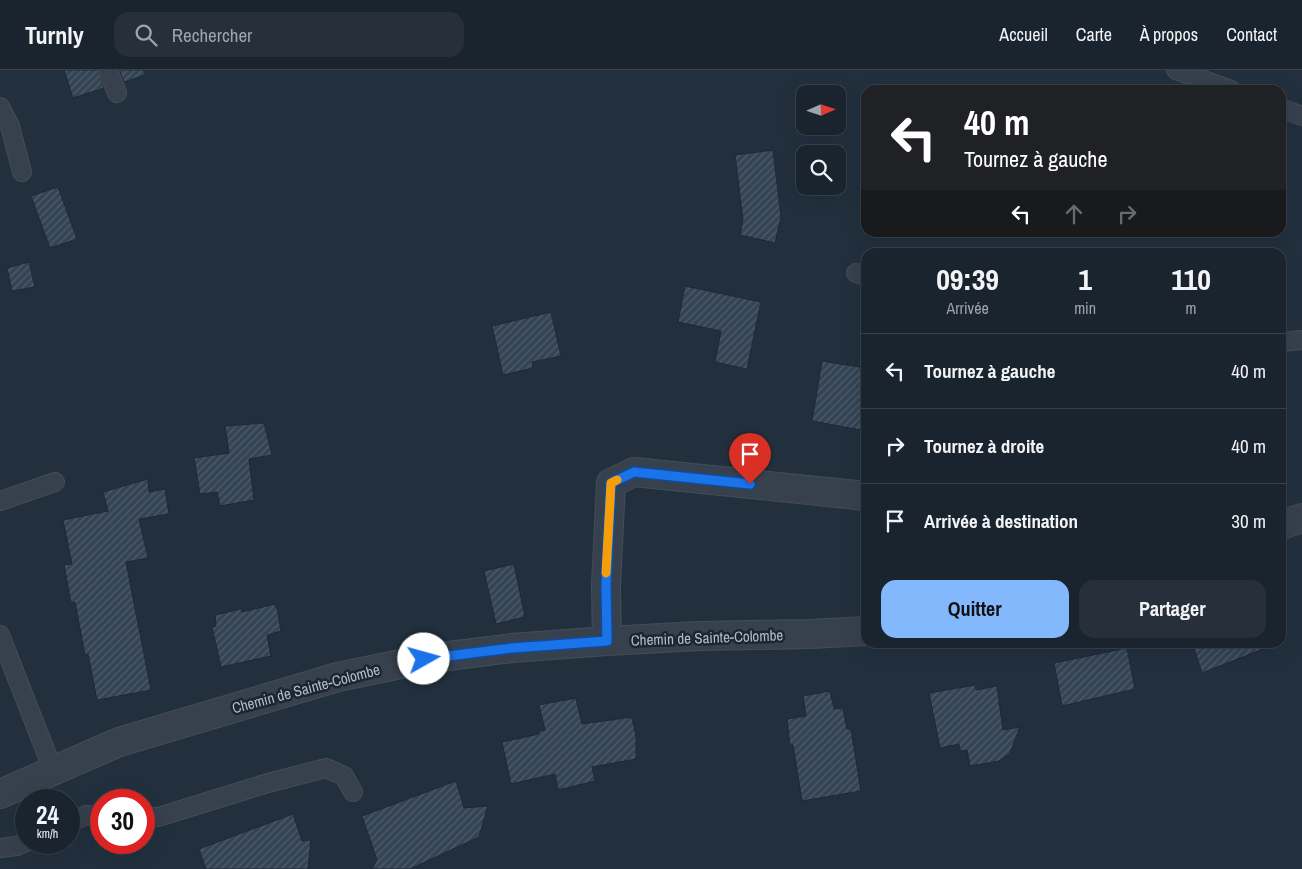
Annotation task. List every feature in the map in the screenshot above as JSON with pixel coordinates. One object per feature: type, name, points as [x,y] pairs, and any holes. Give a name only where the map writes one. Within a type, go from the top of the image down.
[{"type":"street","points":[[607,641],[606,586],[611,483],[634,472],[861,495]]},
{"type":"street","points":[[1286,523],[1302,518]]},
{"type":"street","name":"Chemin de Sainte-Colombe","points":[[0,794],[119,742],[338,677],[424,659],[512,648],[607,641],[861,631]]},
{"type":"lane","points":[[108,70],[116,93]]},
{"type":"lane","points":[[1176,70],[1217,85]]},
{"type":"lane","points":[[0,107],[10,126],[22,172]]},
{"type":"lane","points":[[1286,110],[1302,116]]},
{"type":"lane","points":[[1286,342],[1302,340]]},
{"type":"lane","points":[[0,501],[55,482]]},
{"type":"lane","points":[[0,635],[53,770]]},
{"type":"lane","points":[[155,817],[268,783],[326,768],[344,776],[353,792]]},
{"type":"lane","points":[[0,848],[15,846]]},
{"type":"building","points":[[64,70],[98,70],[104,88],[73,98]]},
{"type":"building","points":[[119,70],[144,70],[145,75],[124,82]]},
{"type":"building","points":[[773,150],[781,217],[775,243],[740,235],[743,220],[735,155]]},
{"type":"building","points":[[58,187],[77,239],[50,248],[31,196]]},
{"type":"building","points":[[29,262],[35,287],[12,291],[7,268]]},
{"type":"building","points":[[685,286],[761,302],[747,369],[715,362],[721,331],[678,322]]},
{"type":"building","points":[[551,312],[561,356],[532,362],[533,368],[503,375],[492,326]]},
{"type":"building","points":[[822,361],[861,367],[861,430],[812,421]]},
{"type":"building","points":[[264,423],[272,455],[249,459],[254,500],[220,506],[217,492],[200,494],[194,458],[229,453],[225,426]]},
{"type":"building","points":[[148,479],[149,492],[165,489],[169,514],[139,519],[148,558],[126,562],[151,690],[97,700],[88,654],[85,655],[75,602],[71,603],[64,565],[72,564],[63,520],[108,511],[103,492]]},
{"type":"building","points":[[514,564],[525,617],[496,624],[484,571]]},
{"type":"building","points":[[275,604],[281,631],[267,635],[271,656],[221,667],[212,627],[216,626],[215,615],[241,609],[242,612]]},
{"type":"building","points":[[1127,648],[1135,689],[1062,706],[1054,663]]},
{"type":"building","points":[[1194,648],[1266,648],[1202,673]]},
{"type":"building","points":[[975,685],[976,690],[997,686],[1003,730],[1020,727],[1010,753],[999,761],[970,766],[967,750],[960,751],[959,744],[940,748],[929,693]]},
{"type":"building","points":[[830,691],[834,709],[843,708],[847,729],[851,729],[861,791],[802,801],[793,745],[790,745],[787,719],[806,716],[803,696]]},
{"type":"building","points":[[576,698],[582,724],[632,717],[636,736],[636,759],[592,767],[595,781],[558,790],[555,774],[511,784],[502,742],[539,734],[539,731],[545,730],[539,705]]},
{"type":"building","points":[[456,781],[464,808],[488,806],[479,837],[410,869],[372,869],[377,860],[362,816]]},
{"type":"building","points":[[293,814],[302,841],[311,840],[308,869],[206,869],[199,849]]},
{"type":"slow traffic","points":[[606,573],[611,483],[617,480]]},
{"type":"route","points":[[424,659],[512,648],[607,641],[606,586],[611,483],[634,472],[750,484]]}]
